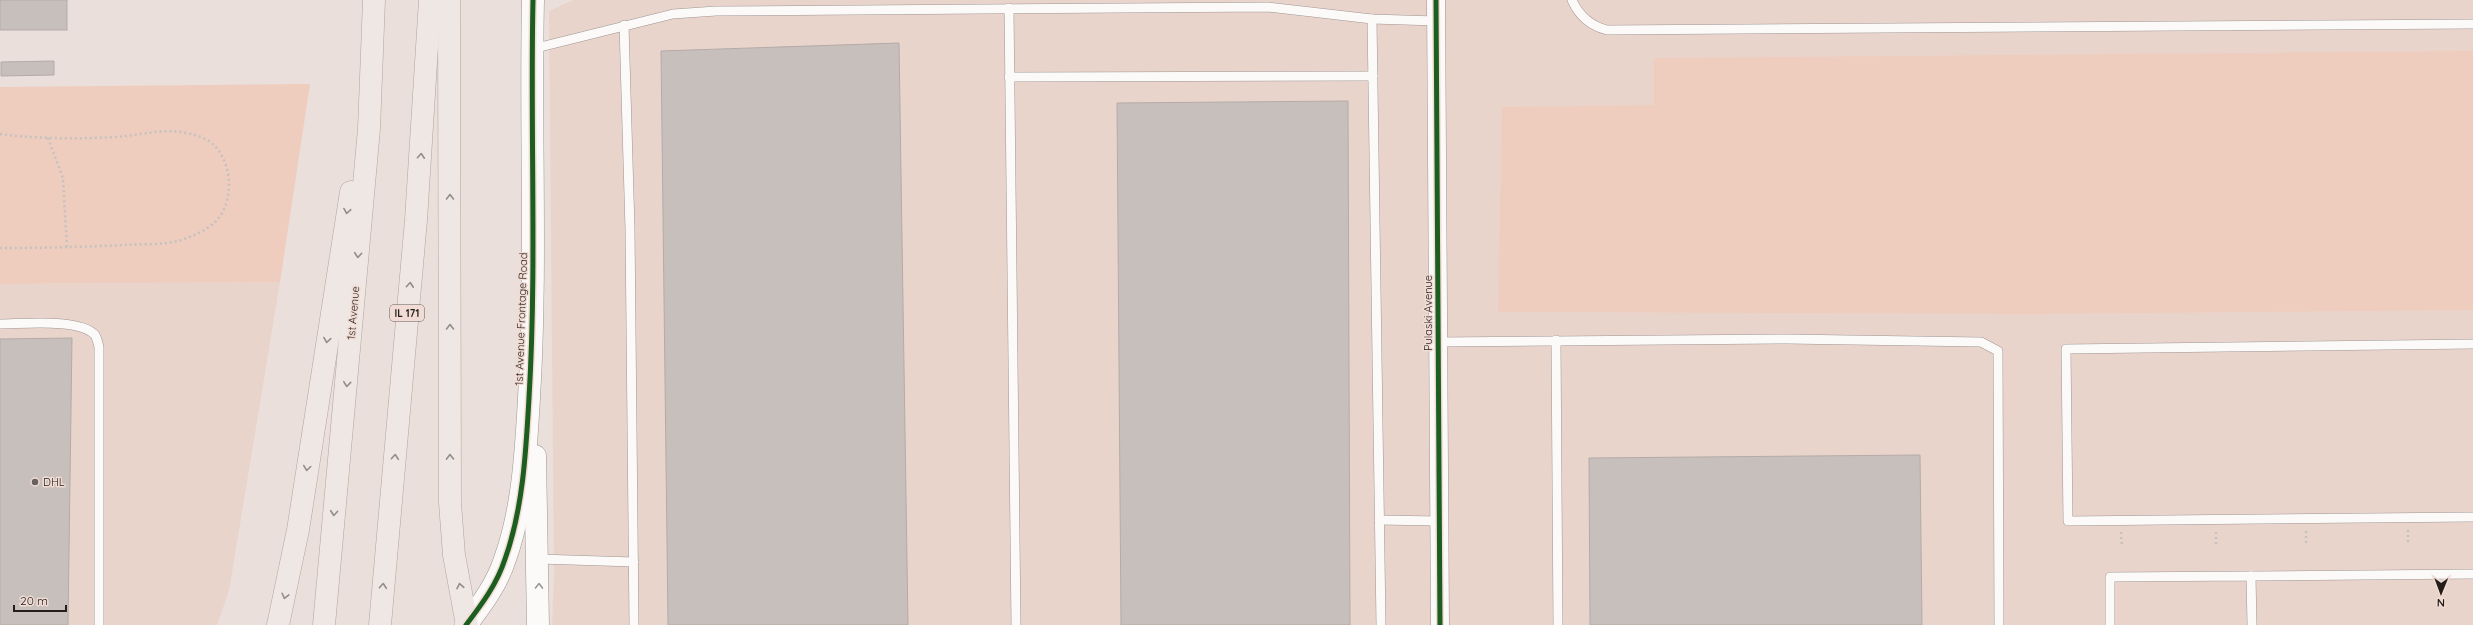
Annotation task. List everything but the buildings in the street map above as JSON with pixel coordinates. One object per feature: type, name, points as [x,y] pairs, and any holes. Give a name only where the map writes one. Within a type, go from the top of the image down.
[{"type":"main road","name":"1st Avenue","points":[[324,625],[361,223],[374,0]]},
{"type":"main road","name":"IL 171","points":[[380,625],[416,213],[430,0]]},
{"type":"main road","points":[[449,0],[450,503],[454,555],[467,625]]},
{"type":"main road","points":[[278,625],[298,530],[363,114],[373,34]]},
{"type":"street","name":"1st Avenue Frontage Road","points":[[533,0],[532,353],[538,559],[538,625]]},
{"type":"street","name":"Pulaski Avenue","points":[[1436,0],[1440,625]]},
{"type":"street","name":"1st Avenue Frontage Road","points":[[467,625],[490,592],[505,559],[515,522],[526,448],[532,353]]},
{"type":"lane","points":[[1572,0],[1576,9],[1594,27],[1607,30],[2473,24]]},
{"type":"lane","points":[[532,49],[672,14],[716,11],[1268,7],[1372,19],[1436,21]]},
{"type":"lane","points":[[1009,8],[1016,625]]},
{"type":"lane","points":[[1372,19],[1381,625]]},
{"type":"lane","points":[[624,25],[630,229],[634,625]]},
{"type":"lane","points":[[1009,77],[1373,76]]},
{"type":"lane","points":[[0,324],[69,324],[83,326],[96,336],[99,347],[99,625]]},
{"type":"lane","points":[[1438,342],[1787,339],[1981,342],[1998,350],[1999,625]]},
{"type":"lane","points":[[1556,340],[1558,625]]},
{"type":"lane","points":[[2473,344],[2066,348],[2068,521],[2473,517]]},
{"type":"lane","points":[[1379,520],[1439,522]]},
{"type":"lane","points":[[538,559],[634,562]]},
{"type":"lane","points":[[2110,625],[2110,577],[2473,574]]},
{"type":"lane","points":[[2251,576],[2252,625]]},
{"type":"path","points":[[0,134],[48,138],[116,137],[174,129],[203,137],[215,147],[228,174],[230,189],[224,208],[216,221],[200,232],[177,241],[67,248],[0,248]]},
{"type":"path","points":[[48,138],[63,178],[67,248]]},
{"type":"shaded area","points":[[573,0],[2473,0],[2473,625],[552,625],[554,575],[549,11]]},
{"type":"shaded area","points":[[2473,51],[2473,310],[2033,314],[1498,312],[1502,107],[1654,105],[1654,58]]},
{"type":"shaded area","points":[[310,84],[280,282],[0,284],[0,87]]},
{"type":"shaded area","points":[[280,282],[229,591],[217,625],[0,625],[0,284]]},
{"type":"cycle path","points":[[466,625],[483,601],[502,568],[516,520],[523,480],[529,398],[533,298],[533,0]]},
{"type":"cycle path","points":[[1436,0],[1440,625]]},
{"type":"place","name":"DHL","points":[[35,482]]}]
